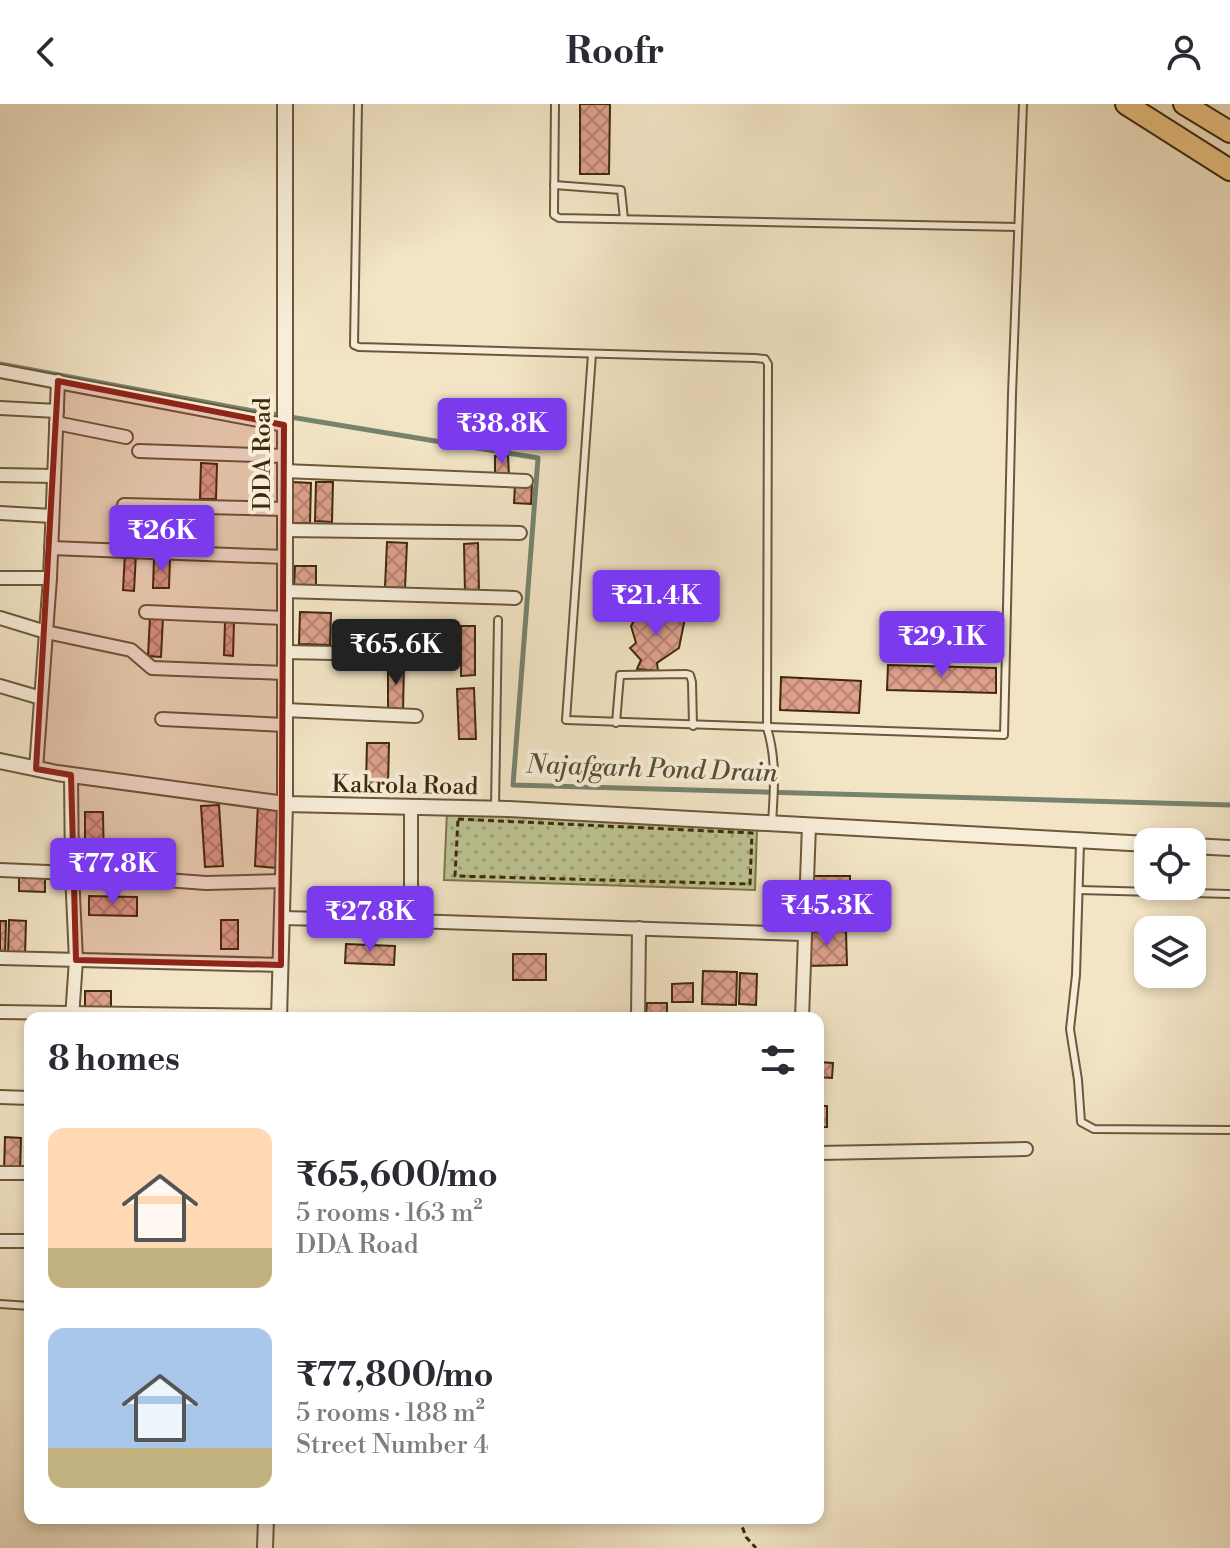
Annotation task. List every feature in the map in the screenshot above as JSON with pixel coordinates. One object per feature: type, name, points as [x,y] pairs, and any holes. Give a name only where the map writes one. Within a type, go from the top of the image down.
[{"type":"highway","points":[[1126,104],[1230,170]]},
{"type":"highway","points":[[1184,104],[1230,132]]},
{"type":"street","name":"DDA Road","points":[[279,1012],[285,804],[285,104]]},
{"type":"street","points":[[0,371],[103,392],[284,416]]},
{"type":"street","points":[[36,769],[50,578],[58,381]]},
{"type":"street","points":[[0,408],[57,417],[126,437]]},
{"type":"street","points":[[139,451],[526,481]]},
{"type":"street","points":[[0,475],[54,476]]},
{"type":"street","points":[[124,505],[284,509]]},
{"type":"street","points":[[0,513],[52,516]]},
{"type":"street","points":[[284,530],[520,533]]},
{"type":"street","points":[[51,548],[284,557]]},
{"type":"street","points":[[0,578],[50,578]]},
{"type":"street","points":[[284,591],[515,598]]},
{"type":"street","points":[[146,612],[284,618]]},
{"type":"street","points":[[0,618],[46,632],[131,650],[152,668],[284,673]]},
{"type":"street","points":[[284,652],[434,655]]},
{"type":"street","points":[[0,686],[41,698]]},
{"type":"street","points":[[162,719],[416,716]]},
{"type":"street","name":"Kakrola Road","points":[[0,761],[71,775],[285,804],[495,809],[1134,843]]},
{"type":"street","points":[[71,775],[76,960],[72,1012]]},
{"type":"street","points":[[411,807],[411,921]]},
{"type":"street","points":[[802,1012],[809,825]]},
{"type":"street","points":[[1206,847],[1230,848]]},
{"type":"street","points":[[0,870],[206,883],[283,881]]},
{"type":"street","points":[[282,918],[803,934]]},
{"type":"street","points":[[638,1012],[639,928]]},
{"type":"street","points":[[0,958],[281,965]]},
{"type":"street","points":[[0,1012],[24,1013]]},
{"type":"street","points":[[0,1097],[24,1098]]},
{"type":"street","points":[[824,1153],[1026,1149]]},
{"type":"street","points":[[0,1173],[24,1173]]},
{"type":"street","points":[[0,1241],[24,1241]]},
{"type":"street","points":[[265,1548],[266,1524]]},
{"type":"lane","points":[[358,104],[354,345],[755,358],[765,359],[768,364],[767,728],[772,742],[775,775],[772,823]]},
{"type":"lane","points":[[555,104],[554,215],[559,218],[1018,227]]},
{"type":"lane","points":[[592,354],[566,720],[1004,735],[1023,104]]},
{"type":"lane","points":[[554,185],[621,190],[624,219]]},
{"type":"lane","points":[[495,809],[498,620]]},
{"type":"lane","points":[[616,723],[620,675],[686,674],[690,675],[692,682],[693,726]]},
{"type":"lane","points":[[1080,840],[1076,975],[1070,1029],[1081,1122],[1094,1129],[1230,1130]]},
{"type":"lane","points":[[1079,890],[1230,894]]},
{"type":"lane","points":[[0,1304],[24,1306]]},
{"type":"path","points":[[458,819],[752,833],[750,884],[455,876],[458,819]]},
{"type":"path","points":[[741,1524],[746,1537],[756,1548]]},
{"type":"highlighted area","points":[[58,381],[284,425],[281,965],[76,960],[71,775],[36,769]]},
{"type":"green space","points":[[447,811],[757,830],[755,890],[444,880]]},
{"type":"building","points":[[580,104],[610,104],[609,174],[580,174]]},
{"type":"building","points":[[495,456],[508,456],[509,476],[495,476]]},
{"type":"building","points":[[201,463],[217,464],[216,499],[200,499]]},
{"type":"building","points":[[293,482],[311,483],[310,523],[292,523]]},
{"type":"building","points":[[316,482],[333,482],[332,522],[315,521]]},
{"type":"building","points":[[515,484],[532,485],[531,504],[514,503]]},
{"type":"building","points":[[142,510],[143,532],[118,532],[117,511]]},
{"type":"building","points":[[387,542],[407,543],[405,588],[385,587]]},
{"type":"building","points":[[478,543],[479,592],[465,593],[464,544]]},
{"type":"building","points":[[125,553],[136,554],[134,591],[123,590]]},
{"type":"building","points":[[154,558],[170,558],[169,588],[153,588]]},
{"type":"building","points":[[295,566],[316,566],[316,588],[294,587]]},
{"type":"building","points":[[658,606],[670,612],[670,618],[685,618],[679,648],[657,663],[658,671],[637,669],[641,660],[630,648],[636,643],[631,626],[635,619],[648,619],[648,613]]},
{"type":"building","points":[[300,612],[331,613],[330,645],[299,644]]},
{"type":"building","points":[[150,617],[163,617],[161,657],[148,656]]},
{"type":"building","points":[[225,622],[234,622],[233,656],[224,655]]},
{"type":"building","points":[[461,626],[475,626],[475,675],[461,676]]},
{"type":"building","points":[[388,663],[404,663],[403,712],[388,712]]},
{"type":"building","points":[[888,665],[996,668],[996,693],[887,690]]},
{"type":"building","points":[[781,677],[861,681],[859,713],[780,710]]},
{"type":"building","points":[[474,688],[476,739],[459,739],[457,689]]},
{"type":"building","points":[[367,743],[389,743],[388,785],[366,784]]},
{"type":"building","points":[[258,803],[279,804],[276,868],[255,866]]},
{"type":"building","points":[[219,805],[223,866],[205,867],[201,806]]},
{"type":"building","points":[[85,812],[103,812],[104,868],[85,868]]},
{"type":"building","points":[[19,873],[45,873],[45,892],[19,891]]},
{"type":"building","points":[[812,876],[850,876],[850,891],[812,891]]},
{"type":"building","points":[[773,887],[803,887],[802,921],[772,920]]},
{"type":"building","points":[[89,896],[137,897],[137,916],[89,915]]},
{"type":"building","points":[[9,920],[26,921],[25,955],[8,955]]},
{"type":"building","points":[[221,920],[238,920],[238,949],[221,949]]},
{"type":"building","points":[[0,921],[6,921],[5,956],[0,956]]},
{"type":"building","points":[[846,931],[847,965],[808,966],[807,932]]},
{"type":"building","points":[[346,944],[395,946],[394,965],[345,963]]},
{"type":"building","points":[[513,954],[546,954],[546,980],[513,980]]},
{"type":"building","points":[[703,971],[737,972],[736,1005],[702,1004]]},
{"type":"building","points":[[740,973],[757,974],[756,1005],[739,1004]]},
{"type":"building","points":[[693,983],[693,1002],[672,1002],[672,984]]},
{"type":"building","points":[[85,991],[111,991],[111,1008],[85,1008]]},
{"type":"building","points":[[647,1003],[667,1003],[667,1012],[646,1012]]},
{"type":"building","points":[[824,1062],[833,1063],[832,1078],[824,1077]]},
{"type":"building","points":[[824,1106],[827,1106],[827,1127],[824,1127]]},
{"type":"building","points":[[5,1137],[21,1138],[20,1171],[4,1171]]},
{"type":"waterway","name":"Najafgarh Pond Drain","points":[[0,364],[242,409],[538,458],[513,785],[1230,805]]}]
